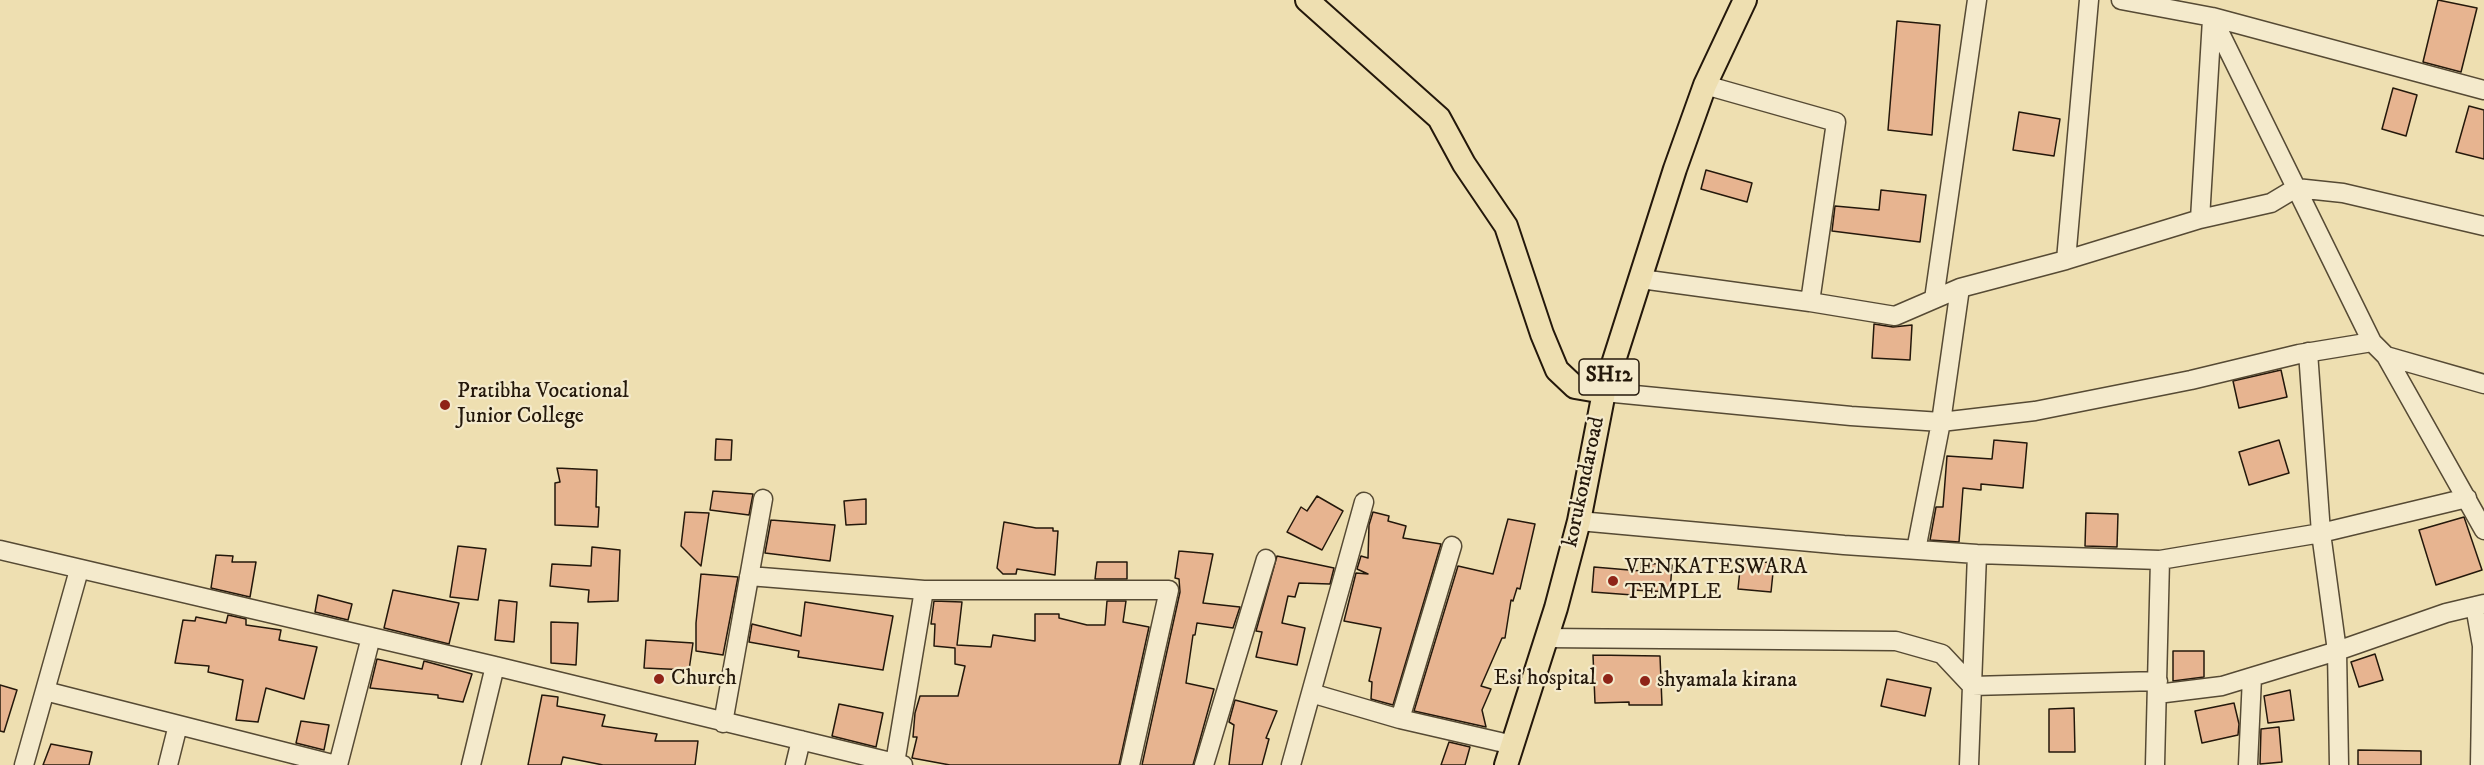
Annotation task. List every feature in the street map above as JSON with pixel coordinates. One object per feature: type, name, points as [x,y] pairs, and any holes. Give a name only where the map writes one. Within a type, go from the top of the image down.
[{"type":"main road","points":[[1306,0],[1438,117],[1464,164],[1506,226],[1542,334],[1557,370],[1575,387],[1604,392]]},
{"type":"main road","name":"korukondaroad","points":[[1510,755],[1580,521],[1604,392],[1675,169],[1705,85],[1745,0]]},
{"type":"street","points":[[1934,300],[1977,0]]},
{"type":"street","points":[[2066,260],[2089,0]]},
{"type":"street","points":[[2121,0],[2212,17],[2484,90]]},
{"type":"street","points":[[2199,219],[2212,17]]},
{"type":"street","points":[[2212,17],[2372,342],[2386,356],[2475,507],[2484,530]]},
{"type":"street","points":[[1705,85],[1836,122],[1810,302]]},
{"type":"street","points":[[1641,279],[1894,316],[1960,288],[2066,260],[2199,219],[2271,203],[2296,188],[2343,193],[2484,226]]},
{"type":"street","points":[[1916,550],[1941,422],[1960,288]]},
{"type":"street","points":[[1604,392],[1851,416],[1941,422],[2035,411],[2191,380],[2308,352],[2372,342]]},
{"type":"street","points":[[2308,352],[2321,533],[2337,651],[2339,765]]},
{"type":"street","points":[[2386,356],[2484,384]]},
{"type":"street","points":[[723,723],[763,499]]},
{"type":"street","points":[[1291,765],[1364,502]]},
{"type":"street","points":[[1580,521],[1916,550],[2160,560],[2475,507]]},
{"type":"street","points":[[1400,719],[1452,546]]},
{"type":"street","points":[[0,550],[899,764],[924,590]]},
{"type":"street","points":[[1969,765],[1977,554]]},
{"type":"street","points":[[1203,765],[1266,559]]},
{"type":"street","points":[[2155,765],[2160,560]]},
{"type":"street","points":[[24,765],[79,570]]},
{"type":"street","points":[[749,576],[924,590],[1169,590],[1130,765]]},
{"type":"street","points":[[1546,638],[1896,641],[1942,654],[1972,686],[2157,688],[2222,686],[2337,651],[2446,613],[2480,605],[2482,646],[2480,765]]},
{"type":"street","points":[[45,691],[337,765],[371,637]]},
{"type":"street","points":[[471,765],[495,666]]},
{"type":"street","points":[[2248,765],[2252,677]]},
{"type":"street","points":[[1311,693],[1510,755]]},
{"type":"street","points":[[168,765],[178,725]]},
{"type":"street","points":[[795,765],[801,740]]},
{"type":"building","points":[[2438,0],[2477,8],[2461,72],[2423,62]]},
{"type":"building","points":[[1897,21],[1940,25],[1932,135],[1888,130]]},
{"type":"building","points":[[2393,88],[2417,95],[2406,136],[2382,129]]},
{"type":"building","points":[[2469,106],[2484,110],[2484,159],[2456,152]]},
{"type":"building","points":[[2019,112],[2060,119],[2054,156],[2013,150]]},
{"type":"building","points":[[1706,170],[1752,183],[1747,202],[1701,189]]},
{"type":"building","points":[[1881,190],[1926,195],[1920,242],[1832,231],[1835,206],[1879,210]]},
{"type":"building","points":[[1874,324],[1893,327],[1912,325],[1910,360],[1872,358]]},
{"type":"building","points":[[2281,370],[2287,397],[2239,408],[2233,381]]},
{"type":"building","points":[[716,439],[732,440],[731,460],[715,460]]},
{"type":"building","points":[[1994,440],[2027,443],[2023,488],[1981,484],[1981,490],[1963,488],[1959,542],[1930,540],[1936,507],[1943,507],[1947,456],[1992,459]]},
{"type":"building","points":[[2279,440],[2289,473],[2249,485],[2239,452]]},
{"type":"building","points":[[557,468],[597,470],[598,527],[555,525],[555,483],[560,482]]},
{"type":"building","points":[[713,491],[753,494],[749,515],[710,510]]},
{"type":"building","points":[[1317,496],[1343,511],[1322,550],[1287,532],[1301,507],[1307,511]]},
{"type":"building","points":[[866,499],[866,524],[846,525],[844,501]]},
{"type":"building","points":[[685,512],[709,513],[701,566],[681,546]]},
{"type":"building","points":[[1373,512],[1389,516],[1388,521],[1406,526],[1403,538],[1441,544],[1393,705],[1371,699],[1372,682],[1369,681],[1381,628],[1344,621],[1356,573],[1368,574],[1357,569],[1361,556],[1368,558],[1369,525]]},
{"type":"building","points":[[2086,513],[2118,514],[2117,547],[2085,546]]},
{"type":"building","points":[[2464,517],[2482,570],[2436,585],[2419,530]]},
{"type":"building","points":[[1508,519],[1535,524],[1520,589],[1517,588],[1513,601],[1511,600],[1505,638],[1502,638],[1481,686],[1491,689],[1482,710],[1486,727],[1414,711],[1458,566],[1493,574]]},
{"type":"building","points":[[771,520],[835,525],[830,561],[765,553]]},
{"type":"building","points":[[1004,522],[1036,528],[1053,528],[1053,531],[1058,531],[1055,575],[1017,569],[1016,574],[1003,574],[997,568]]},
{"type":"building","points":[[458,546],[486,549],[478,600],[450,597]]},
{"type":"building","points":[[592,547],[620,550],[618,601],[588,602],[589,590],[550,586],[552,564],[591,566]]},
{"type":"building","points":[[1179,551],[1213,554],[1203,603],[1240,607],[1233,628],[1197,623],[1195,635],[1193,635],[1186,683],[1214,689],[1193,765],[1142,765],[1180,592],[1179,579],[1175,578]]},
{"type":"building","points":[[216,555],[233,556],[232,562],[256,562],[250,597],[211,588]]},
{"type":"building","points":[[1277,556],[1334,568],[1330,584],[1299,583],[1295,597],[1288,596],[1282,623],[1305,628],[1297,665],[1256,657],[1262,632],[1256,631]]},
{"type":"building","points":[[1741,560],[1774,563],[1771,592],[1738,589]]},
{"type":"building","points":[[1097,562],[1127,562],[1127,579],[1095,579]]},
{"type":"building","points":[[1641,563],[1672,565],[1670,592],[1633,590],[1633,595],[1592,592],[1594,567],[1641,571]]},
{"type":"building","points":[[701,574],[738,577],[723,655],[696,651],[696,623]]},
{"type":"building","points":[[393,590],[459,603],[449,644],[384,628]]},
{"type":"building","points":[[318,595],[352,604],[348,620],[315,612]]},
{"type":"building","points":[[499,600],[517,602],[514,642],[495,640]]},
{"type":"building","points":[[934,601],[962,602],[957,645],[991,647],[993,635],[1035,641],[1035,614],[1059,614],[1059,618],[1087,625],[1105,625],[1107,601],[1126,601],[1123,622],[1149,627],[1119,765],[950,765],[912,758],[917,737],[913,737],[915,713],[920,696],[958,696],[965,666],[955,664],[955,648],[934,646],[935,624],[931,624]]},
{"type":"building","points":[[805,602],[893,616],[883,670],[798,657],[799,651],[749,642],[752,624],[801,636]]},
{"type":"building","points":[[228,615],[246,619],[246,625],[281,630],[279,640],[317,647],[304,699],[266,688],[258,722],[236,720],[243,680],[208,672],[209,666],[175,663],[183,620],[195,621],[196,617],[226,623]]},
{"type":"building","points":[[551,622],[578,623],[576,665],[551,663]]},
{"type":"building","points":[[646,640],[693,643],[689,670],[644,668]]},
{"type":"building","points":[[2173,651],[2204,651],[2204,677],[2173,681]]},
{"type":"building","points":[[2375,654],[2383,680],[2359,687],[2351,662]]},
{"type":"building","points":[[1593,655],[1660,656],[1662,705],[1629,705],[1629,702],[1595,703]]},
{"type":"building","points":[[377,659],[422,669],[424,661],[472,674],[463,702],[438,698],[438,695],[370,688]]},
{"type":"building","points":[[1887,679],[1931,688],[1925,716],[1881,706]]},
{"type":"building","points":[[0,685],[17,690],[4,732],[0,731]]},
{"type":"building","points":[[2290,690],[2294,720],[2268,723],[2264,696]]},
{"type":"building","points":[[542,695],[558,697],[557,706],[605,715],[602,726],[657,734],[655,741],[698,741],[695,765],[603,765],[563,757],[561,765],[528,765]]},
{"type":"building","points":[[1235,700],[1277,711],[1266,738],[1269,739],[1262,765],[1229,765],[1234,725],[1229,722]]},
{"type":"building","points":[[2234,703],[2239,724],[2238,735],[2202,743],[2195,711]]},
{"type":"building","points":[[839,704],[883,713],[876,747],[832,736]]},
{"type":"building","points":[[2074,708],[2075,752],[2049,752],[2049,709]]},
{"type":"building","points":[[301,721],[329,725],[324,750],[296,743]]},
{"type":"building","points":[[2279,727],[2282,762],[2260,764],[2261,729]]},
{"type":"building","points":[[1449,742],[1470,747],[1465,765],[1441,765]]},
{"type":"building","points":[[51,744],[92,752],[89,765],[43,765]]},
{"type":"building","points":[[2358,750],[2421,751],[2421,765],[2358,765]]},
{"type":"place","name":"Pratibha Vocational Junior College","points":[[445,405]]},
{"type":"place","name":"VENKATESWARA TEMPLE","points":[[1613,581]]},
{"type":"place","name":"Church","points":[[659,679]]},
{"type":"place","name":"Esi hospital","points":[[1608,679]]},
{"type":"place","name":"shyamala kirana","points":[[1645,681]]}]
